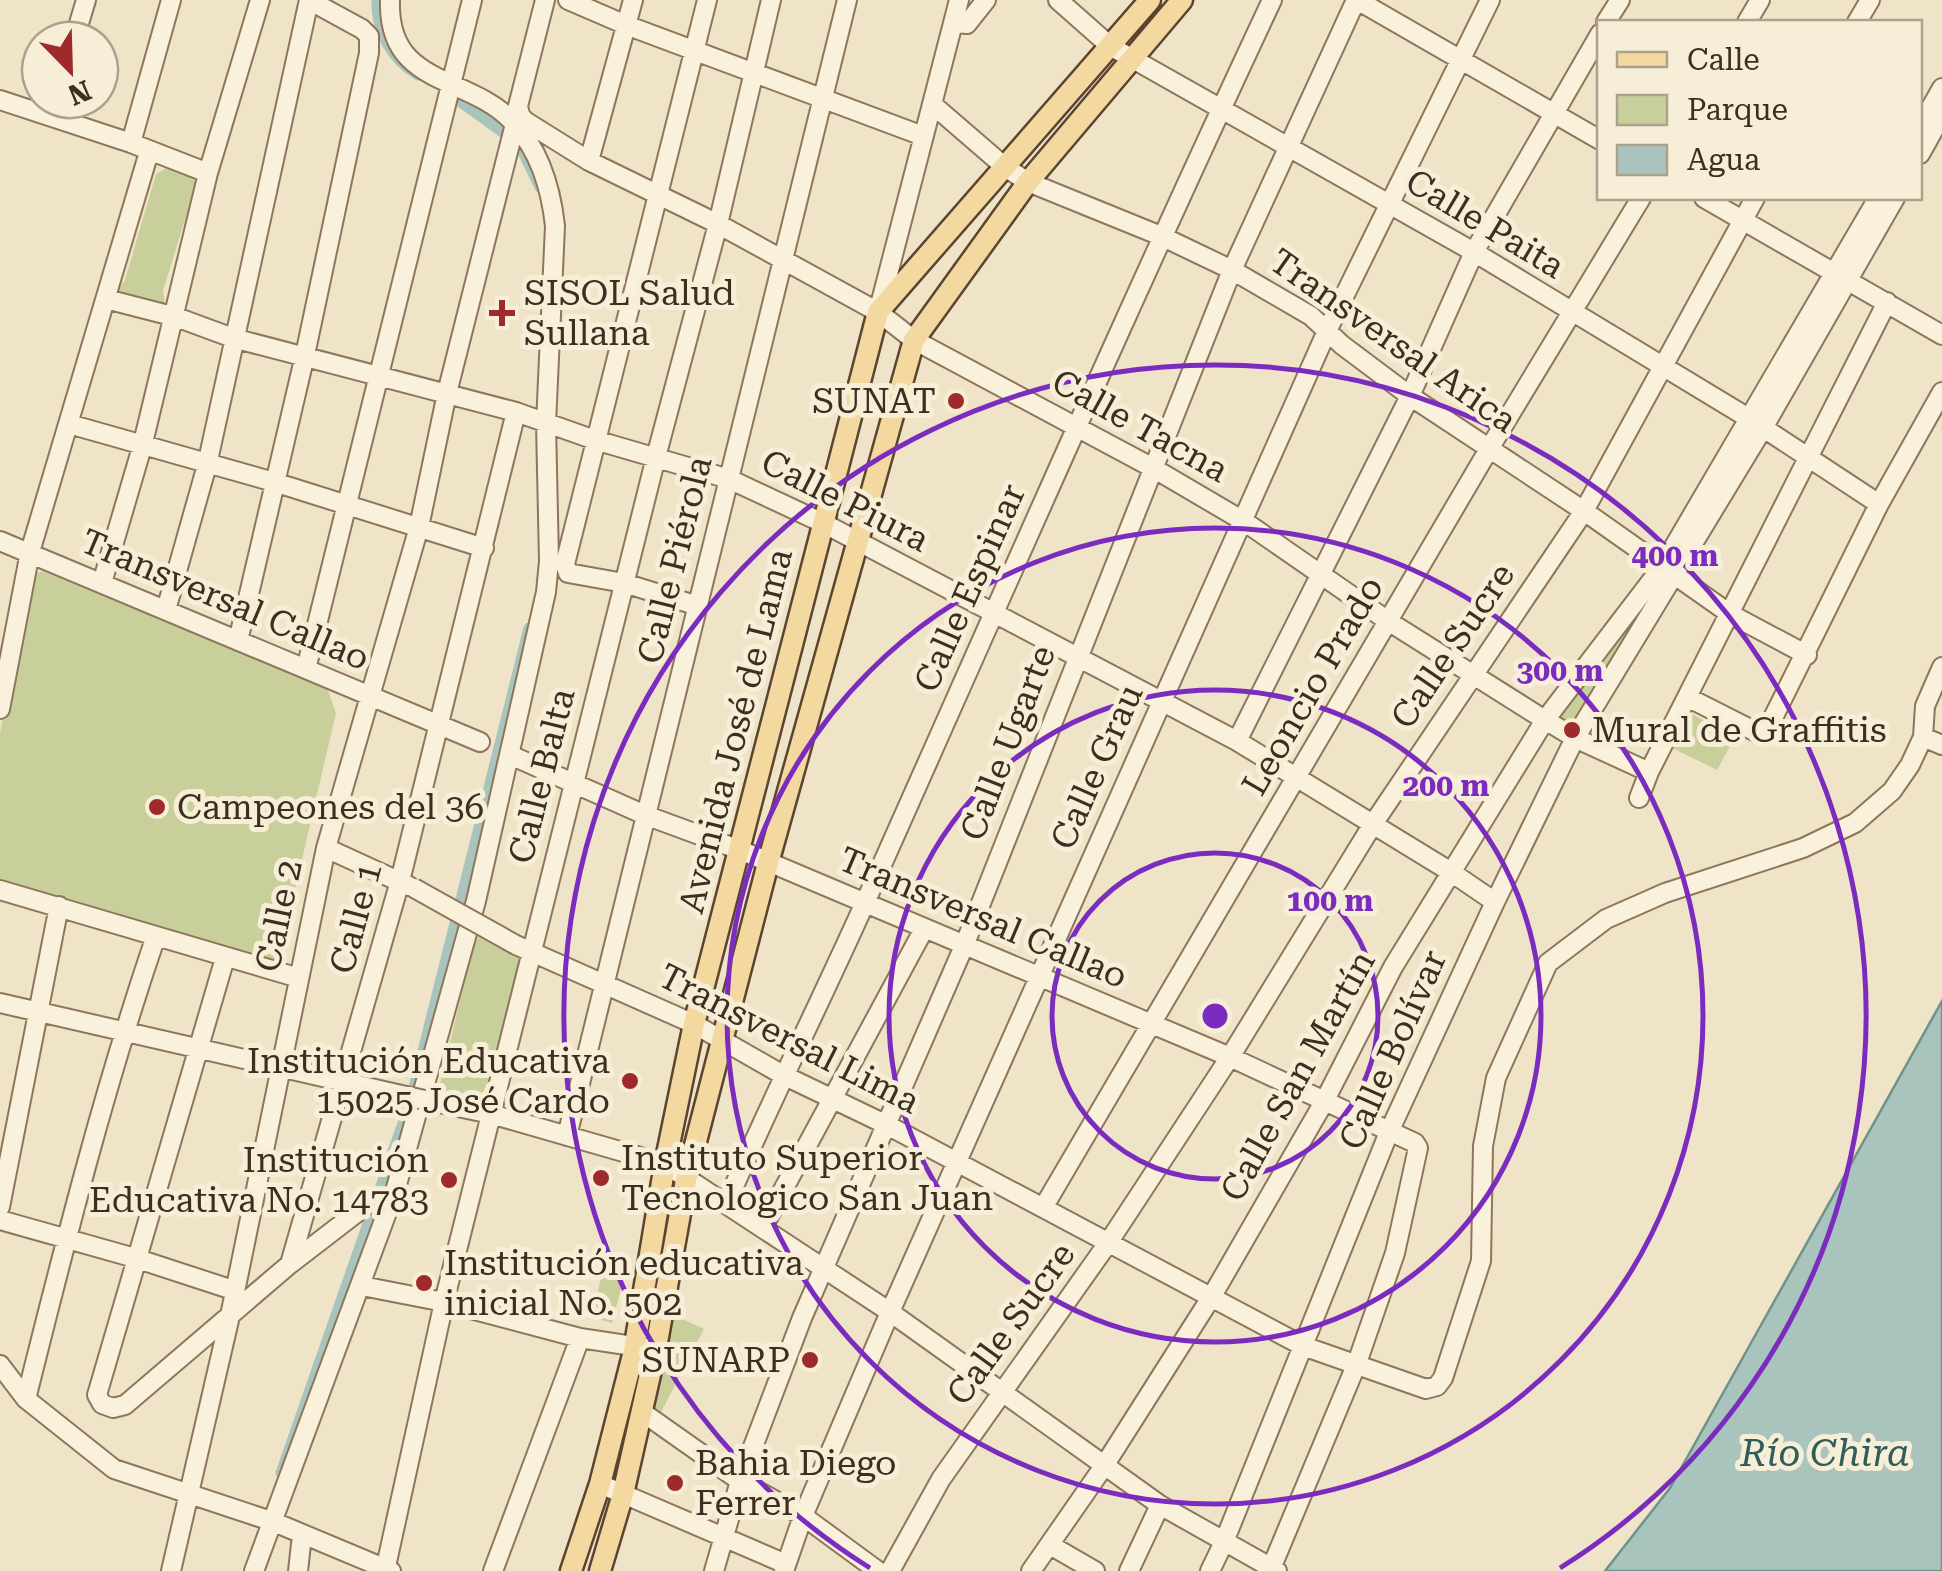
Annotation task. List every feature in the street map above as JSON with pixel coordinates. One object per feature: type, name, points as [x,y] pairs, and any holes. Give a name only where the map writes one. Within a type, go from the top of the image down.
[{"type":"main road","name":"Avenida José de Lama","points":[[571,1571],[645,1348],[768,863],[914,340],[1028,182],[1182,0]]},
{"type":"main road","name":"Avenida José de Lama","points":[[600,1571],[642,1412],[665,1164],[694,1024],[878,312],[1148,1]]},
{"type":"street","points":[[131,143],[171,0]]},
{"type":"street","points":[[102,584],[176,317],[208,173],[260,0]]},
{"type":"street","points":[[166,610],[207,465],[309,0],[362,29],[369,36],[370,53],[238,641]]},
{"type":"street","name":"Calle Tacna","points":[[390,0],[397,46],[412,63],[450,86],[520,115],[589,161],[718,224],[878,312],[914,340],[1153,468],[1245,522],[1472,675],[1575,738],[1649,772]]},
{"type":"street","points":[[306,669],[472,0]]},
{"type":"street","name":"Calle 2","points":[[171,1571],[230,1316],[326,848],[419,527],[447,393],[546,0]]},
{"type":"street","points":[[568,0],[922,136]]},
{"type":"street","points":[[589,161],[633,0]]},
{"type":"street","points":[[695,605],[624,583],[568,573],[565,564],[707,0]]},
{"type":"street","name":"Calle Balta","points":[[387,1570],[525,950],[573,783],[772,0]]},
{"type":"street","name":"Calle Piérola","points":[[566,1136],[847,0]]},
{"type":"street","points":[[878,312],[959,0]]},
{"type":"street","points":[[954,23],[968,24],[986,0]]},
{"type":"street","name":"Calle Paita","points":[[1058,0],[1110,46],[1474,252],[1756,423],[1880,504]]},
{"type":"street","name":"Calle Espinar","points":[[727,1202],[865,904],[1161,236],[1272,0]]},
{"type":"street","points":[[1356,0],[1597,138]]},
{"type":"street","name":"Calle Ugarte","points":[[714,1571],[740,1482],[823,1268],[964,946],[1232,270],[1356,0]]},
{"type":"street","name":"Calle Grau","points":[[785,1568],[803,1516],[890,1312],[1327,331],[1490,0]]},
{"type":"street","points":[[1237,741],[1410,396],[1474,252],[1597,39]]},
{"type":"street","points":[[1922,123],[1942,88]]},
{"type":"street","name":"Transversal Arica","points":[[932,104],[1028,182],[1161,236],[1232,270],[1311,316],[1410,396],[1730,614],[1807,655]]},
{"type":"street","points":[[254,1571],[268,1520],[362,1286],[396,1188],[476,901],[546,592],[546,424],[555,226],[546,178],[517,115]]},
{"type":"street","points":[[1922,150],[1942,115]]},
{"type":"street","points":[[80,120],[208,173]]},
{"type":"street","points":[[0,709],[30,552],[150,152]]},
{"type":"street","name":"Leoncio Prado","points":[[1043,1208],[1489,448],[1640,200]]},
{"type":"street","points":[[1708,200],[1942,335]]},
{"type":"street","name":"Calle Sucre","points":[[890,1571],[941,1479],[1108,1244],[1230,1057],[1373,824],[1584,511],[1755,200]]},
{"type":"street","points":[[1842,275],[1877,200]]},
{"type":"street","points":[[1667,570],[1842,275],[1894,200]]},
{"type":"street","name":"Calle Piura","points":[[106,299],[176,317],[233,338],[516,412],[595,440],[729,479],[860,543],[1237,741],[1495,902]]},
{"type":"street","points":[[1639,798],[1887,302]]},
{"type":"street","points":[[1689,698],[1764,736],[1880,504],[1942,392]]},
{"type":"street","name":"Calle 1","points":[[290,1264],[407,884],[439,724],[516,412]]},
{"type":"street","points":[[69,424],[142,448],[274,482],[484,548]]},
{"type":"street","name":"Transversal Callao","points":[[0,541],[480,742]]},
{"type":"street","name":"Calle San Martín","points":[[1031,1571],[1104,1466],[1212,1296],[1324,1102],[1394,967],[1546,720],[1667,570]]},
{"type":"street","name":"Calle Bolívar","points":[[1210,1571],[1389,1132],[1575,738],[1667,570]]},
{"type":"street","points":[[1942,667],[1925,706],[1923,737],[1942,745]]},
{"type":"street","name":"Transversal Lima","points":[[326,848],[407,884],[525,950],[694,1024],[783,1075],[887,1125],[1303,1346],[1426,1389],[1437,1386],[1443,1378],[1482,1261],[1484,1146],[1496,1078],[1548,963],[1606,919],[1665,893],[1803,848],[1855,823],[1892,791],[1923,737]]},
{"type":"street","name":"Transversal Callao","points":[[517,758],[1230,1057],[1415,1143],[1418,1148],[1395,1253],[1356,1363]]},
{"type":"street","points":[[0,890],[299,978]]},
{"type":"street","points":[[0,1208],[59,906]]},
{"type":"street","points":[[764,1228],[924,930]]},
{"type":"street","points":[[26,1399],[123,1032],[156,936]]},
{"type":"street","points":[[225,958],[97,1395],[102,1404],[113,1408],[125,1405],[290,1264],[364,1207]]},
{"type":"street","points":[[0,1003],[491,1114],[665,1164],[890,1312],[1160,1505],[1273,1570],[1356,1363]]},
{"type":"street","points":[[0,1220],[233,1290]]},
{"type":"street","points":[[362,1286],[444,1302],[580,1338],[645,1348]]},
{"type":"street","points":[[492,1571],[580,1338]]},
{"type":"street","points":[[0,1365],[26,1399],[114,1469],[268,1520],[387,1570]]},
{"type":"street","points":[[642,1412],[740,1482],[803,1516],[878,1571]]},
{"type":"street","points":[[600,1484],[785,1568]]},
{"type":"street","points":[[1129,1571],[1160,1505]]},
{"type":"street","points":[[298,1571],[302,1535]]},
{"type":"street","points":[[1050,1545],[1095,1571]]},
{"type":"green space","points":[[166,168],[192,175],[196,184],[163,291],[165,304],[117,290],[125,280],[156,174]]},
{"type":"green space","name":"Campeones del 36","points":[[42,571],[327,688],[336,713],[279,958],[264,962],[0,880],[0,733],[30,577]]},
{"type":"green space","points":[[1655,582],[1662,586],[1578,726],[1552,715]]},
{"type":"green space","points":[[1690,713],[1735,737],[1717,770],[1672,748]]},
{"type":"green space","points":[[481,935],[522,957],[485,1108],[445,1098],[439,1088],[474,943]]},
{"type":"green space","points":[[602,1275],[623,1281],[612,1323],[591,1317]]},
{"type":"green space","points":[[669,1313],[704,1329],[657,1420],[642,1412]]},
{"type":"water","name":"Río Chira","points":[[1942,1001],[1942,1571],[1605,1571],[1670,1488]]},
{"type":"waterway","points":[[377,0],[379,23],[387,43],[400,61],[418,75]]},
{"type":"waterway","points":[[447,92],[519,144],[540,187]]},
{"type":"waterway","points":[[281,1473],[410,1103],[529,628]]},
{"type":"place","name":"SISOL Salud Sullana","points":[[502,313]]},
{"type":"place","name":"SUNAT","points":[[956,401]]},
{"type":"place","name":"Mural de Graffitis","points":[[1572,730]]},
{"type":"place","name":"Campeones del 36","points":[[157,807]]},
{"type":"place","name":"Institución Educativa 15025 José Cardo","points":[[630,1081]]},
{"type":"place","name":"Instituto Superior Tecnologico San Juan","points":[[601,1178]]},
{"type":"place","name":"Institución Educativa No. 14783","points":[[449,1180]]},
{"type":"place","name":"Institución educativa inicial No. 502","points":[[424,1283]]},
{"type":"place","name":"SUNARP","points":[[810,1360]]},
{"type":"place","name":"Bahia Diego Ferrer","points":[[675,1483]]}]
